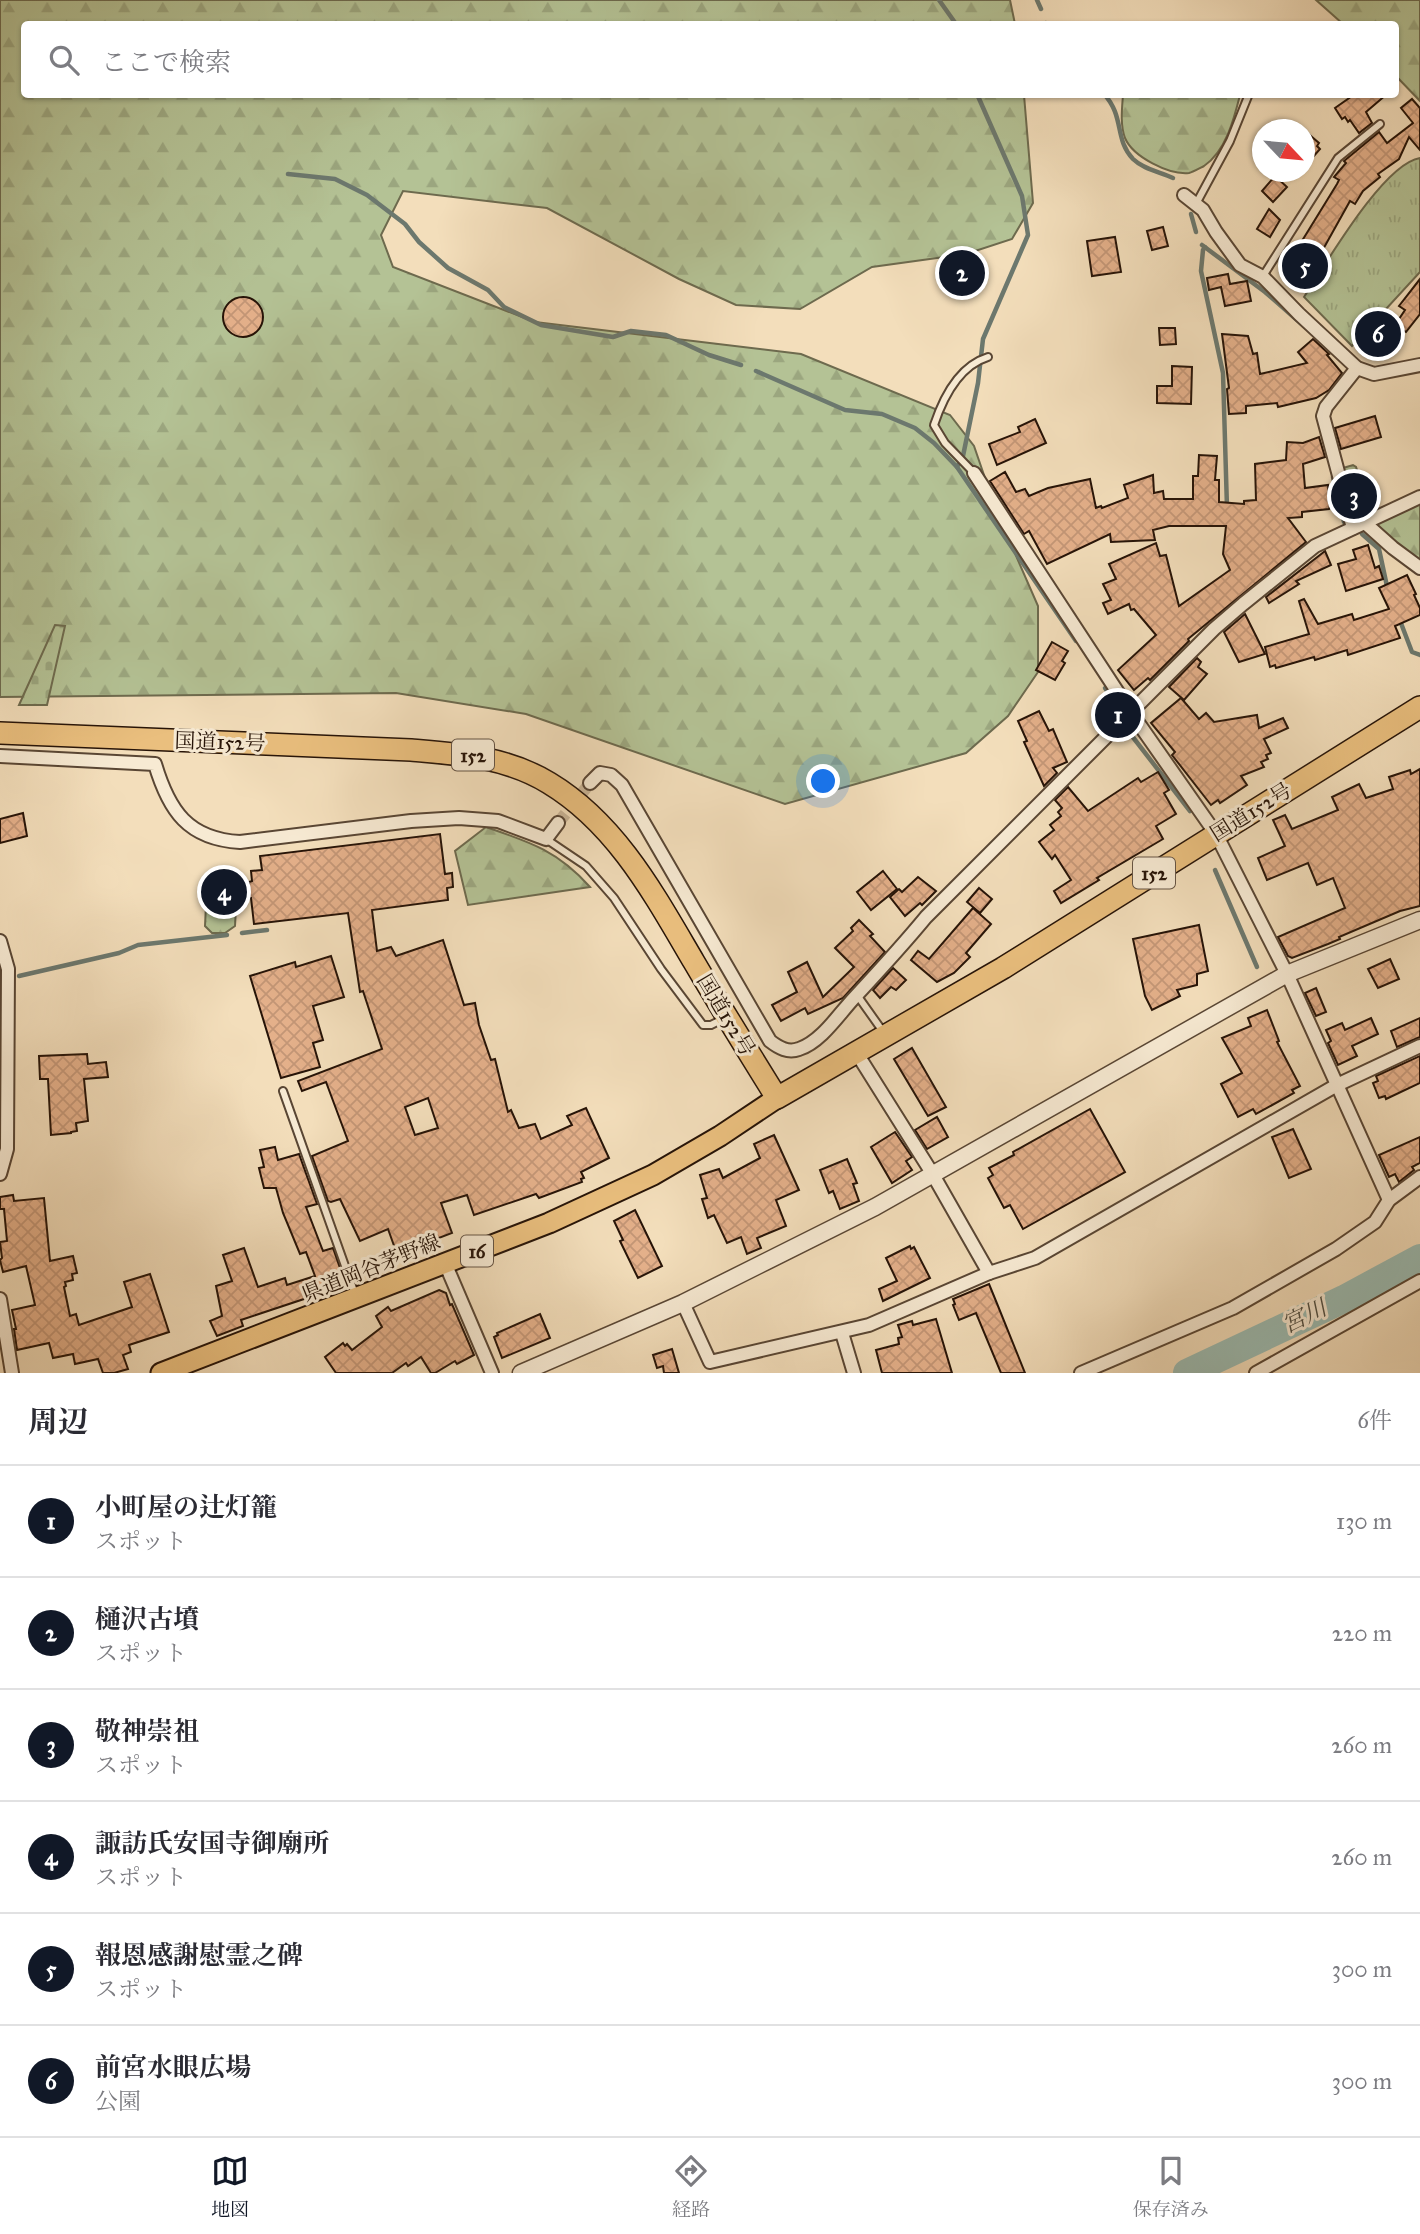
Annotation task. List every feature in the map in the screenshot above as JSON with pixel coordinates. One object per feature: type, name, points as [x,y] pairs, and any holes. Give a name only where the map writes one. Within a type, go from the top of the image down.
[{"type":"highway","name":"国道152号","points":[[0,733],[477,755],[517,768],[547,782],[570,797],[614,837],[651,890],[777,1098],[1003,968],[1420,707]]},
{"type":"main road","name":"県道岡谷茅野線","points":[[161,1373],[549,1223],[653,1175],[720,1136],[777,1098]]},
{"type":"street","points":[[1184,195],[1197,202],[1240,265],[1263,277],[1357,368],[1374,374],[1420,365]]},
{"type":"street","points":[[1357,368],[1326,407],[1323,416],[1359,526],[1420,568]]},
{"type":"street","points":[[971,470],[1132,714],[1216,834],[1287,974],[1389,1200]]},
{"type":"street","points":[[590,783],[600,774],[611,775],[622,785],[770,1041],[789,1051],[800,1049],[813,1041],[896,954],[926,917],[1132,714],[1214,629],[1315,546],[1420,497]]},
{"type":"street","points":[[0,757],[155,764],[164,792],[183,821],[220,841],[240,842],[411,821],[459,818],[498,821],[546,839],[558,823]]},
{"type":"street","points":[[521,1373],[683,1303],[875,1207],[1287,974],[1420,920]]},
{"type":"street","points":[[0,942],[8,969],[7,1149],[0,1174]]},
{"type":"street","points":[[683,1303],[710,1362],[869,1325],[989,1273],[1035,1258],[1338,1085],[1420,1046]]},
{"type":"street","points":[[856,1052],[932,1173],[989,1273]]},
{"type":"street","points":[[1081,1373],[1233,1308],[1375,1222],[1389,1200],[1420,1177]]},
{"type":"street","points":[[445,1263],[492,1373]]},
{"type":"street","points":[[1256,1373],[1420,1281]]},
{"type":"street","points":[[0,1299],[12,1373]]},
{"type":"street","points":[[842,1333],[854,1373]]},
{"type":"lane","points":[[1197,202],[1230,141],[1247,98]]},
{"type":"lane","points":[[1263,277],[1338,158],[1380,124]]},
{"type":"lane","points":[[971,470],[953,452],[934,425],[945,397],[965,371],[977,360],[988,357]]},
{"type":"lane","points":[[546,839],[586,866],[614,898],[661,969],[703,1025],[711,1025],[727,1018]]},
{"type":"lane","points":[[857,995],[885,1035]]},
{"type":"lane","points":[[283,1091],[357,1299]]},
{"type":"green space","points":[[0,0],[1010,0],[1014,21],[21,21],[21,98],[1024,98],[1033,203],[1012,239],[966,254],[872,267],[800,309],[736,305],[679,279],[547,208],[403,191],[381,235],[393,267],[535,322],[801,354],[950,415],[974,446],[996,510],[1038,606],[1038,672],[1008,716],[966,753],[785,804],[526,714],[396,693],[0,697]]},
{"type":"green space","points":[[1316,0],[1420,0],[1420,101],[1399,79],[1399,21],[1340,21]]},
{"type":"green space","points":[[1123,98],[1239,98],[1228,134],[1218,152],[1204,166],[1189,173],[1162,168],[1143,158],[1125,138]]},
{"type":"green space","points":[[1420,158],[1420,272],[1352,346],[1304,297],[1356,217],[1373,196],[1405,164]]},
{"type":"green space","points":[[1353,465],[1370,510],[1358,518],[1354,517],[1343,468]]},
{"type":"green space","points":[[1417,503],[1420,504],[1420,564],[1377,526],[1378,522]]},
{"type":"green space","points":[[55,625],[65,626],[47,705],[19,705]]},
{"type":"green space","points":[[486,827],[555,856],[590,887],[468,905],[455,851]]},
{"type":"green space","points":[[217,879],[232,880],[237,890],[235,926],[225,933],[212,933],[205,926],[207,884]]},
{"type":"building","points":[[1349,98],[1382,98],[1366,112],[1372,123],[1359,133],[1350,120],[1348,122],[1345,117],[1342,119],[1335,108]]},
{"type":"building","points":[[1412,99],[1420,108],[1420,150],[1409,137],[1399,159],[1378,174],[1380,177],[1363,191],[1355,204],[1350,201],[1316,262],[1297,249],[1337,184],[1339,180],[1334,177],[1346,163],[1344,161],[1379,132],[1387,143],[1413,123],[1401,108]]},
{"type":"building","points":[[1315,140],[1319,143],[1317,146],[1320,149],[1315,155]]},
{"type":"building","points":[[1270,182],[1282,182],[1287,187],[1273,202],[1262,191]]},
{"type":"building","points":[[1269,209],[1280,220],[1270,237],[1257,229]]},
{"type":"building","points":[[1163,227],[1168,246],[1152,250],[1147,231]]},
{"type":"building","points":[[1115,237],[1121,272],[1092,276],[1087,241]]},
{"type":"building","points":[[1228,274],[1230,284],[1247,281],[1251,301],[1225,306],[1221,287],[1209,290],[1207,278]]},
{"type":"building","points":[[1420,279],[1420,314],[1406,332],[1395,325],[1405,310],[1399,306]]},
{"type":"building","points":[[243,297],[251,298],[257,303],[262,309],[262,325],[257,331],[251,336],[243,337],[235,336],[229,331],[224,325],[223,317],[224,309],[229,303],[235,298]]},
{"type":"building","points":[[1159,328],[1175,328],[1176,344],[1160,345]]},
{"type":"building","points":[[1222,334],[1248,336],[1253,354],[1257,353],[1260,374],[1307,363],[1298,352],[1313,339],[1329,354],[1327,355],[1342,373],[1329,390],[1316,398],[1278,407],[1277,403],[1246,406],[1246,413],[1229,414],[1229,388]]},
{"type":"building","points":[[1172,366],[1192,367],[1191,404],[1157,403],[1157,386],[1172,386]]},
{"type":"building","points":[[1375,416],[1381,437],[1341,449],[1335,428]]},
{"type":"building","points":[[1035,419],[1046,443],[997,465],[989,444],[1020,432],[1018,427]]},
{"type":"building","points":[[1319,437],[1325,457],[1303,464],[1305,488],[1328,485],[1329,509],[1302,512],[1302,517],[1288,518],[1306,542],[1188,639],[1150,680],[1148,678],[1134,690],[1118,670],[1156,635],[1134,609],[1131,610],[1129,604],[1108,614],[1103,603],[1111,600],[1103,584],[1116,579],[1109,564],[1156,543],[1160,556],[1166,555],[1179,606],[1230,570],[1223,554],[1226,526],[1169,526],[1153,530],[1155,540],[1111,542],[1110,534],[1047,564],[1029,531],[1024,534],[990,481],[1005,472],[1016,492],[1025,489],[1029,496],[1048,488],[1090,479],[1096,508],[1102,508],[1128,498],[1124,485],[1153,475],[1154,493],[1163,491],[1164,499],[1193,499],[1193,476],[1198,476],[1199,455],[1217,456],[1215,480],[1219,480],[1219,502],[1244,504],[1244,501],[1256,500],[1255,464],[1286,460],[1287,442],[1303,443]]},
{"type":"building","points":[[1368,545],[1375,568],[1379,566],[1383,579],[1346,591],[1338,564],[1356,559],[1353,550]]},
{"type":"building","points":[[1325,551],[1331,565],[1296,581],[1299,584],[1269,603],[1266,597]]},
{"type":"building","points":[[1407,575],[1416,594],[1414,595],[1420,615],[1395,626],[1400,638],[1348,655],[1347,650],[1315,660],[1314,657],[1276,668],[1275,665],[1270,667],[1265,647],[1309,634],[1299,601],[1304,599],[1318,624],[1352,614],[1354,620],[1389,609],[1379,588]]},
{"type":"building","points":[[1245,614],[1265,654],[1239,662],[1224,632]]},
{"type":"building","points":[[1052,642],[1068,651],[1062,661],[1065,663],[1055,680],[1036,670]]},
{"type":"building","points":[[1197,658],[1201,662],[1198,667],[1207,674],[1184,700],[1169,687]]},
{"type":"building","points":[[1181,698],[1199,719],[1206,713],[1214,722],[1257,715],[1259,728],[1283,718],[1288,728],[1264,739],[1271,753],[1266,755],[1268,759],[1261,762],[1264,767],[1241,776],[1247,785],[1220,803],[1218,800],[1211,805],[1172,755],[1175,752],[1151,723]]},
{"type":"building","points":[[1039,711],[1049,731],[1053,729],[1067,762],[1053,768],[1057,773],[1044,786],[1024,742],[1027,741],[1018,721]]},
{"type":"building","points":[[1420,769],[1420,906],[1400,911],[1292,958],[1288,956],[1278,937],[1345,908],[1333,878],[1317,885],[1308,863],[1267,880],[1258,858],[1285,846],[1273,820],[1285,815],[1292,829],[1338,810],[1332,797],[1359,784],[1366,798],[1393,789],[1389,777],[1410,770],[1411,774]]},
{"type":"building","points":[[1158,772],[1169,790],[1164,793],[1176,814],[1156,826],[1163,839],[1061,903],[1054,891],[1071,880],[1055,855],[1052,859],[1039,842],[1054,830],[1050,825],[1061,816],[1058,812],[1062,808],[1055,800],[1068,787],[1088,811],[1138,778],[1141,782]]},
{"type":"building","points":[[23,813],[27,836],[0,843],[0,819]]},
{"type":"building","points":[[440,834],[445,874],[452,873],[453,887],[447,888],[448,900],[372,910],[377,951],[391,947],[396,956],[443,940],[464,1005],[475,1003],[491,1060],[495,1059],[508,1112],[511,1110],[519,1128],[535,1124],[541,1139],[572,1125],[567,1116],[586,1108],[609,1158],[581,1172],[584,1178],[581,1179],[582,1182],[539,1198],[536,1194],[474,1215],[467,1195],[441,1203],[452,1233],[397,1254],[388,1229],[360,1241],[340,1199],[328,1201],[312,1156],[348,1141],[326,1082],[302,1091],[298,1081],[382,1049],[363,991],[360,992],[348,913],[254,924],[251,898],[220,898],[220,886],[249,886],[252,881],[251,871],[262,870],[260,856]],"holes":[[[428,1098],[438,1128],[415,1135],[405,1107]]]},
{"type":"building","points":[[883,871],[897,889],[871,910],[857,892]]},
{"type":"building","points":[[918,877],[936,891],[922,905],[920,903],[905,916],[890,897],[899,889],[902,892]]},
{"type":"building","points":[[979,888],[992,899],[980,913],[967,902]]},
{"type":"building","points":[[973,908],[991,924],[966,953],[970,957],[954,973],[937,982],[911,960],[918,951],[929,959]]},
{"type":"building","points":[[859,920],[885,952],[843,998],[808,1014],[805,1008],[781,1021],[772,1005],[797,992],[788,972],[807,962],[823,997],[854,967],[835,948],[853,931],[851,928]]},
{"type":"building","points":[[1199,925],[1208,971],[1197,974],[1197,985],[1177,990],[1180,996],[1152,1010],[1145,996],[1133,939]]},
{"type":"building","points":[[331,956],[344,997],[313,1006],[323,1040],[313,1043],[320,1067],[281,1078],[250,976],[295,962],[296,967]]},
{"type":"building","points":[[1390,959],[1399,979],[1378,988],[1368,969]]},
{"type":"building","points":[[893,968],[906,980],[896,990],[891,987],[880,998],[873,990]]},
{"type":"building","points":[[1316,988],[1326,1012],[1316,1016],[1305,993]]},
{"type":"building","points":[[1267,1010],[1279,1041],[1277,1042],[1300,1086],[1292,1090],[1294,1093],[1256,1114],[1253,1109],[1238,1117],[1221,1084],[1242,1073],[1222,1038],[1251,1026],[1248,1018]]},
{"type":"building","points":[[1371,1018],[1378,1034],[1352,1046],[1357,1056],[1338,1065],[1328,1043],[1331,1041],[1326,1030],[1342,1023],[1345,1030]]},
{"type":"building","points":[[1420,1018],[1420,1037],[1397,1047],[1391,1031]]},
{"type":"building","points":[[912,1048],[946,1107],[928,1116],[894,1059]]},
{"type":"building","points":[[87,1054],[88,1064],[106,1062],[108,1077],[84,1079],[88,1121],[76,1123],[77,1131],[51,1135],[48,1079],[40,1079],[39,1056]]},
{"type":"building","points":[[1420,1056],[1420,1083],[1386,1099],[1385,1096],[1379,1098],[1373,1083],[1378,1081],[1376,1076]]},
{"type":"building","points":[[1090,1109],[1125,1172],[1023,1229],[1010,1205],[1004,1208],[988,1178],[993,1175],[989,1168]]},
{"type":"building","points":[[937,1117],[948,1137],[927,1149],[915,1130]]},
{"type":"building","points":[[1293,1129],[1311,1169],[1289,1178],[1272,1137]]},
{"type":"building","points":[[895,1132],[912,1157],[906,1161],[912,1170],[892,1183],[871,1147]]},
{"type":"building","points":[[774,1135],[799,1190],[776,1200],[786,1226],[757,1238],[761,1248],[747,1254],[741,1237],[727,1243],[714,1215],[708,1218],[702,1199],[707,1198],[700,1175],[719,1169],[723,1178],[760,1158],[754,1144]]},
{"type":"building","points":[[1420,1137],[1420,1163],[1412,1167],[1414,1170],[1399,1182],[1395,1174],[1389,1177],[1379,1155]]},
{"type":"building","points":[[275,1147],[278,1160],[299,1154],[317,1204],[306,1207],[323,1251],[333,1248],[346,1285],[241,1320],[243,1326],[217,1336],[210,1321],[222,1316],[216,1286],[232,1281],[223,1255],[244,1248],[258,1287],[285,1278],[287,1285],[315,1276],[306,1252],[300,1254],[276,1188],[264,1188],[259,1168],[264,1167],[260,1150]]},
{"type":"building","points":[[847,1159],[857,1183],[853,1184],[859,1201],[840,1209],[833,1191],[829,1193],[820,1170]]},
{"type":"building","points":[[13,1195],[14,1201],[44,1198],[50,1261],[73,1256],[77,1273],[72,1274],[73,1280],[65,1282],[64,1287],[70,1316],[76,1314],[79,1325],[132,1307],[124,1282],[150,1274],[169,1332],[129,1345],[131,1352],[123,1355],[128,1369],[103,1373],[98,1359],[75,1364],[73,1354],[53,1358],[49,1343],[17,1350],[12,1310],[35,1305],[26,1266],[3,1272],[0,1260],[0,1242],[7,1241],[0,1197]]},
{"type":"building","points":[[635,1210],[662,1266],[638,1278],[620,1241],[623,1240],[614,1221]]},
{"type":"building","points":[[910,1246],[911,1249],[914,1247],[930,1278],[883,1301],[879,1289],[897,1281],[886,1258]]},
{"type":"building","points":[[989,1284],[1025,1373],[1001,1373],[976,1313],[959,1320],[953,1299]]},
{"type":"building","points":[[439,1290],[446,1293],[450,1305],[452,1304],[474,1355],[457,1364],[455,1361],[435,1373],[431,1373],[421,1357],[392,1373],[336,1373],[325,1357],[343,1343],[352,1350],[382,1327],[376,1316],[388,1307],[391,1311]]},
{"type":"building","points":[[540,1314],[550,1338],[502,1358],[494,1337],[497,1333]]},
{"type":"building","points":[[936,1319],[952,1373],[882,1373],[876,1350],[899,1344],[898,1338],[902,1337],[898,1325],[912,1321],[913,1325]]},
{"type":"building","points":[[672,1349],[679,1373],[664,1373],[663,1366],[657,1368],[653,1355]]},
{"type":"waterway","points":[[939,0],[954,21]]},
{"type":"waterway","points":[[1037,0],[1041,9]]},
{"type":"waterway","points":[[979,98],[1022,196],[1028,235],[983,339],[978,383],[963,456],[957,467],[1076,641]]},
{"type":"waterway","points":[[1107,98],[1115,111],[1123,144],[1133,159],[1147,168],[1173,178]]},
{"type":"waterway","points":[[288,174],[335,179],[367,195],[405,224],[419,242],[448,268],[488,290],[504,307],[541,325],[613,337],[631,331],[666,335],[709,355],[741,365]]},
{"type":"waterway","points":[[1191,214],[1196,232]]},
{"type":"waterway","points":[[1202,245],[1265,292],[1305,327]]},
{"type":"waterway","points":[[1205,247],[1201,271],[1223,373],[1227,508]]},
{"type":"waterway","points":[[756,371],[845,410],[882,414],[915,428],[957,467]]},
{"type":"waterway","points":[[1333,477],[1344,522]]},
{"type":"waterway","points":[[1362,534],[1379,549],[1388,591]]},
{"type":"waterway","points":[[1399,618],[1412,652],[1420,655]]},
{"type":"waterway","points":[[1105,688],[1116,704]]},
{"type":"waterway","points":[[1132,736],[1190,811]]},
{"type":"waterway","points":[[1215,870],[1257,967]]},
{"type":"waterway","points":[[242,933],[267,930]]},
{"type":"waterway","points":[[19,976],[119,953],[138,945],[227,935]]},
{"type":"waterway","name":"宮川","points":[[1187,1373],[1344,1299],[1420,1258]]},
{"type":"tunnel","points":[[558,823],[590,783]]},
{"type":"place","name":"報恩感謝慰霊之碑","points":[[1305,266]]},
{"type":"place","name":"樋沢古墳","points":[[962,273]]},
{"type":"place","name":"前宮水眼広場","points":[[1378,334]]},
{"type":"place","name":"敬神崇祖","points":[[1354,496]]},
{"type":"place","name":"小町屋の辻灯籠","points":[[1118,715]]},
{"type":"place","name":"諏訪氏安国寺御廟所","points":[[224,892]]}]
